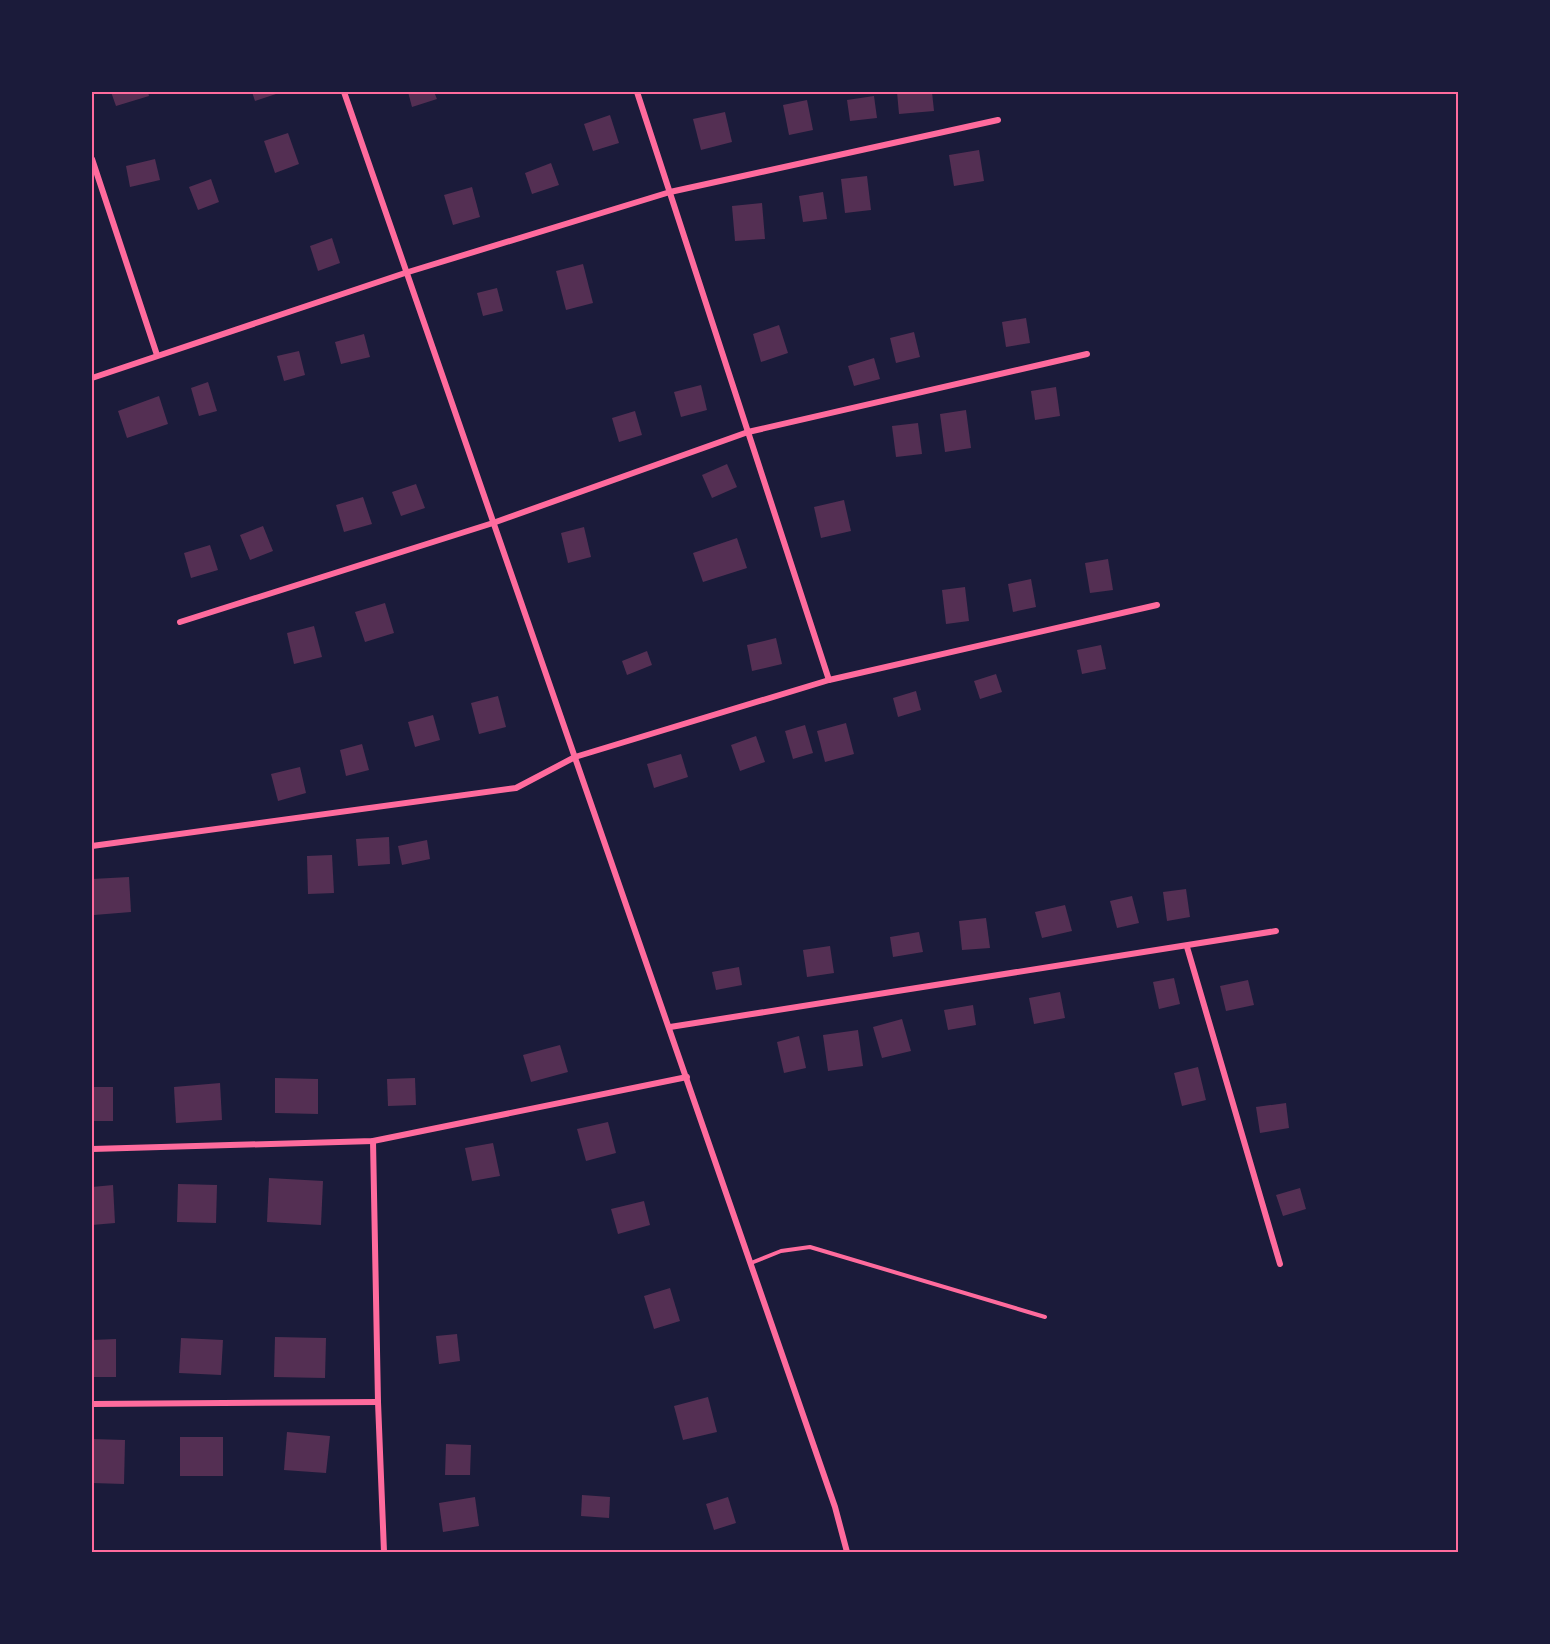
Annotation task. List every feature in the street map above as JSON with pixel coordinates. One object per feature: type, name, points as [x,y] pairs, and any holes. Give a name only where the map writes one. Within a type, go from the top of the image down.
[{"type":"street","points":[[344,92],[405,273],[670,1027],[835,1507],[847,1552]]},
{"type":"street","points":[[637,92],[829,681]]},
{"type":"street","points":[[92,378],[405,273],[670,192],[998,120]]},
{"type":"street","points":[[92,159],[157,355]]},
{"type":"street","points":[[180,622],[494,523],[748,432],[1088,354]]},
{"type":"street","points":[[92,846],[516,788],[575,757],[829,681],[1156,605]]},
{"type":"street","points":[[670,1027],[1187,947],[1276,931]]},
{"type":"street","points":[[1187,947],[1280,1263]]},
{"type":"street","points":[[92,1149],[373,1141],[687,1077]]},
{"type":"street","points":[[373,1141],[378,1402],[384,1552]]},
{"type":"street","points":[[92,1404],[378,1402]]},
{"type":"lane","points":[[751,1263],[782,1251],[810,1247],[1045,1317]]},
{"type":"building","points":[[111,92],[148,92],[149,96],[116,106]]},
{"type":"building","points":[[252,92],[282,92],[255,101]]},
{"type":"building","points":[[408,92],[434,92],[437,99],[412,107]]},
{"type":"building","points":[[897,92],[932,92],[934,111],[899,114]]},
{"type":"building","points":[[874,96],[877,118],[850,121],[847,100]]},
{"type":"building","points":[[807,100],[813,130],[789,135],[783,105]]},
{"type":"building","points":[[725,112],[732,142],[701,150],[693,119]]},
{"type":"building","points":[[610,115],[619,143],[593,151],[584,124]]},
{"type":"building","points":[[288,133],[299,164],[275,173],[264,141]]},
{"type":"building","points":[[979,150],[984,181],[954,186],[949,155]]},
{"type":"building","points":[[155,159],[160,180],[130,187],[126,166]]},
{"type":"building","points":[[551,163],[559,185],[532,194],[525,173]]},
{"type":"building","points":[[867,176],[871,210],[845,213],[841,179]]},
{"type":"building","points":[[211,179],[219,202],[198,210],[189,187]]},
{"type":"building","points":[[472,187],[480,217],[453,225],[444,195]]},
{"type":"building","points":[[823,192],[827,219],[803,222],[799,196]]},
{"type":"building","points":[[762,203],[765,239],[735,241],[732,206]]},
{"type":"building","points":[[332,238],[340,263],[318,271],[310,246]]},
{"type":"building","points":[[583,264],[593,303],[566,310],[556,271]]},
{"type":"building","points":[[497,288],[503,311],[483,316],[477,293]]},
{"type":"building","points":[[1026,318],[1030,343],[1006,347],[1002,322]]},
{"type":"building","points":[[779,325],[788,353],[761,362],[753,334]]},
{"type":"building","points":[[914,332],[920,357],[896,363],[890,338]]},
{"type":"building","points":[[364,334],[370,357],[341,364],[335,342]]},
{"type":"building","points":[[299,351],[305,375],[284,381],[277,356]]},
{"type":"building","points":[[874,358],[880,379],[854,386],[848,366]]},
{"type":"building","points":[[208,382],[217,411],[199,416],[191,388]]},
{"type":"building","points":[[701,385],[707,410],[681,417],[674,392]]},
{"type":"building","points":[[1056,387],[1060,416],[1035,420],[1031,391]]},
{"type":"building","points":[[159,396],[168,424],[127,438],[118,411]]},
{"type":"building","points":[[966,410],[971,448],[945,452],[940,414]]},
{"type":"building","points":[[635,411],[642,435],[619,442],[612,418]]},
{"type":"building","points":[[918,423],[922,454],[896,457],[892,426]]},
{"type":"building","points":[[727,464],[737,487],[712,498],[702,475]]},
{"type":"building","points":[[416,484],[425,508],[401,516],[392,492]]},
{"type":"building","points":[[363,497],[372,524],[344,532],[336,505]]},
{"type":"building","points":[[844,500],[851,531],[821,538],[814,507]]},
{"type":"building","points":[[263,526],[273,551],[250,560],[240,535]]},
{"type":"building","points":[[584,527],[591,557],[568,563],[561,533]]},
{"type":"building","points":[[737,538],[747,568],[703,582],[693,553]]},
{"type":"building","points":[[210,545],[218,570],[191,578],[184,553]]},
{"type":"building","points":[[1108,559],[1113,590],[1090,593],[1085,563]]},
{"type":"building","points":[[1031,579],[1036,607],[1013,612],[1008,584]]},
{"type":"building","points":[[965,587],[969,621],[946,624],[942,590]]},
{"type":"building","points":[[385,603],[394,633],[365,642],[355,612]]},
{"type":"building","points":[[314,626],[322,657],[294,664],[287,633]]},
{"type":"building","points":[[776,638],[782,664],[752,671],[747,645]]},
{"type":"building","points":[[1101,645],[1106,669],[1082,674],[1077,650]]},
{"type":"building","points":[[647,651],[652,665],[627,675],[622,661]]},
{"type":"building","points":[[996,674],[1002,692],[980,699],[974,681]]},
{"type":"building","points":[[916,691],[921,710],[898,717],[893,698]]},
{"type":"building","points":[[498,696],[506,727],[479,734],[471,703]]},
{"type":"building","points":[[433,715],[440,740],[415,747],[408,722]]},
{"type":"building","points":[[846,723],[854,754],[825,762],[817,731]]},
{"type":"building","points":[[805,725],[813,753],[793,759],[785,731]]},
{"type":"building","points":[[756,736],[765,762],[740,771],[731,745]]},
{"type":"building","points":[[362,744],[369,770],[346,776],[340,750]]},
{"type":"building","points":[[681,754],[688,777],[654,788],[647,764]]},
{"type":"building","points":[[300,767],[306,793],[278,801],[271,774]]},
{"type":"building","points":[[389,837],[390,864],[358,866],[356,839]]},
{"type":"building","points":[[427,840],[430,859],[402,865],[398,846]]},
{"type":"building","points":[[332,855],[334,893],[308,894],[307,856]]},
{"type":"building","points":[[129,877],[131,912],[94,915],[92,879]]},
{"type":"building","points":[[1186,889],[1190,917],[1167,921],[1163,892]]},
{"type":"building","points":[[1132,896],[1139,923],[1117,928],[1110,901]]},
{"type":"building","points":[[1065,905],[1072,931],[1042,938],[1035,912]]},
{"type":"building","points":[[986,918],[990,948],[962,950],[959,921]]},
{"type":"building","points":[[919,932],[923,952],[893,957],[890,937]]},
{"type":"building","points":[[830,946],[834,973],[807,977],[803,950]]},
{"type":"building","points":[[739,967],[742,985],[716,990],[712,972]]},
{"type":"building","points":[[1174,978],[1180,1004],[1159,1009],[1153,982]]},
{"type":"building","points":[[1248,980],[1254,1005],[1226,1011],[1220,986]]},
{"type":"building","points":[[1060,992],[1065,1018],[1034,1024],[1029,998]]},
{"type":"building","points":[[973,1005],[976,1025],[948,1030],[944,1010]]},
{"type":"building","points":[[902,1019],[911,1051],[882,1058],[873,1027]]},
{"type":"building","points":[[858,1030],[863,1066],[828,1071],[823,1035]]},
{"type":"building","points":[[799,1036],[806,1068],[784,1073],[777,1042]]},
{"type":"building","points":[[560,1045],[568,1072],[531,1082],[523,1055]]},
{"type":"building","points":[[1198,1067],[1206,1100],[1182,1106],[1174,1073]]},
{"type":"building","points":[[275,1078],[318,1079],[318,1114],[275,1113]]},
{"type":"building","points":[[415,1078],[416,1105],[388,1106],[387,1079]]},
{"type":"building","points":[[220,1083],[222,1120],[176,1123],[174,1087]]},
{"type":"building","points":[[92,1087],[113,1087],[113,1121],[92,1121]]},
{"type":"building","points":[[1286,1103],[1289,1128],[1260,1133],[1256,1107]]},
{"type":"building","points":[[608,1122],[616,1153],[586,1161],[577,1129]]},
{"type":"building","points":[[493,1143],[500,1176],[472,1181],[465,1148]]},
{"type":"building","points":[[269,1178],[323,1181],[321,1225],[267,1222]]},
{"type":"building","points":[[178,1184],[217,1185],[216,1223],[177,1222]]},
{"type":"building","points":[[113,1185],[115,1223],[92,1225],[92,1187]]},
{"type":"building","points":[[1300,1188],[1306,1209],[1283,1216],[1276,1195]]},
{"type":"building","points":[[644,1201],[650,1225],[618,1234],[611,1209]]},
{"type":"building","points":[[670,1288],[680,1321],[654,1329],[644,1296]]},
{"type":"building","points":[[457,1334],[460,1361],[439,1364],[436,1336]]},
{"type":"building","points":[[275,1337],[326,1338],[325,1378],[274,1377]]},
{"type":"building","points":[[181,1338],[223,1340],[221,1375],[179,1373]]},
{"type":"building","points":[[116,1339],[116,1377],[92,1377],[92,1340]]},
{"type":"building","points":[[708,1397],[717,1432],[683,1440],[674,1406]]},
{"type":"building","points":[[287,1432],[330,1436],[326,1473],[284,1470]]},
{"type":"building","points":[[180,1437],[223,1437],[223,1476],[180,1476]]},
{"type":"building","points":[[92,1439],[125,1440],[124,1484],[92,1483]]},
{"type":"building","points":[[446,1444],[471,1445],[470,1475],[445,1475]]},
{"type":"building","points":[[582,1495],[610,1497],[609,1518],[581,1516]]},
{"type":"building","points":[[475,1497],[479,1526],[443,1532],[439,1503]]},
{"type":"building","points":[[728,1497],[736,1523],[714,1530],[706,1504]]}]
